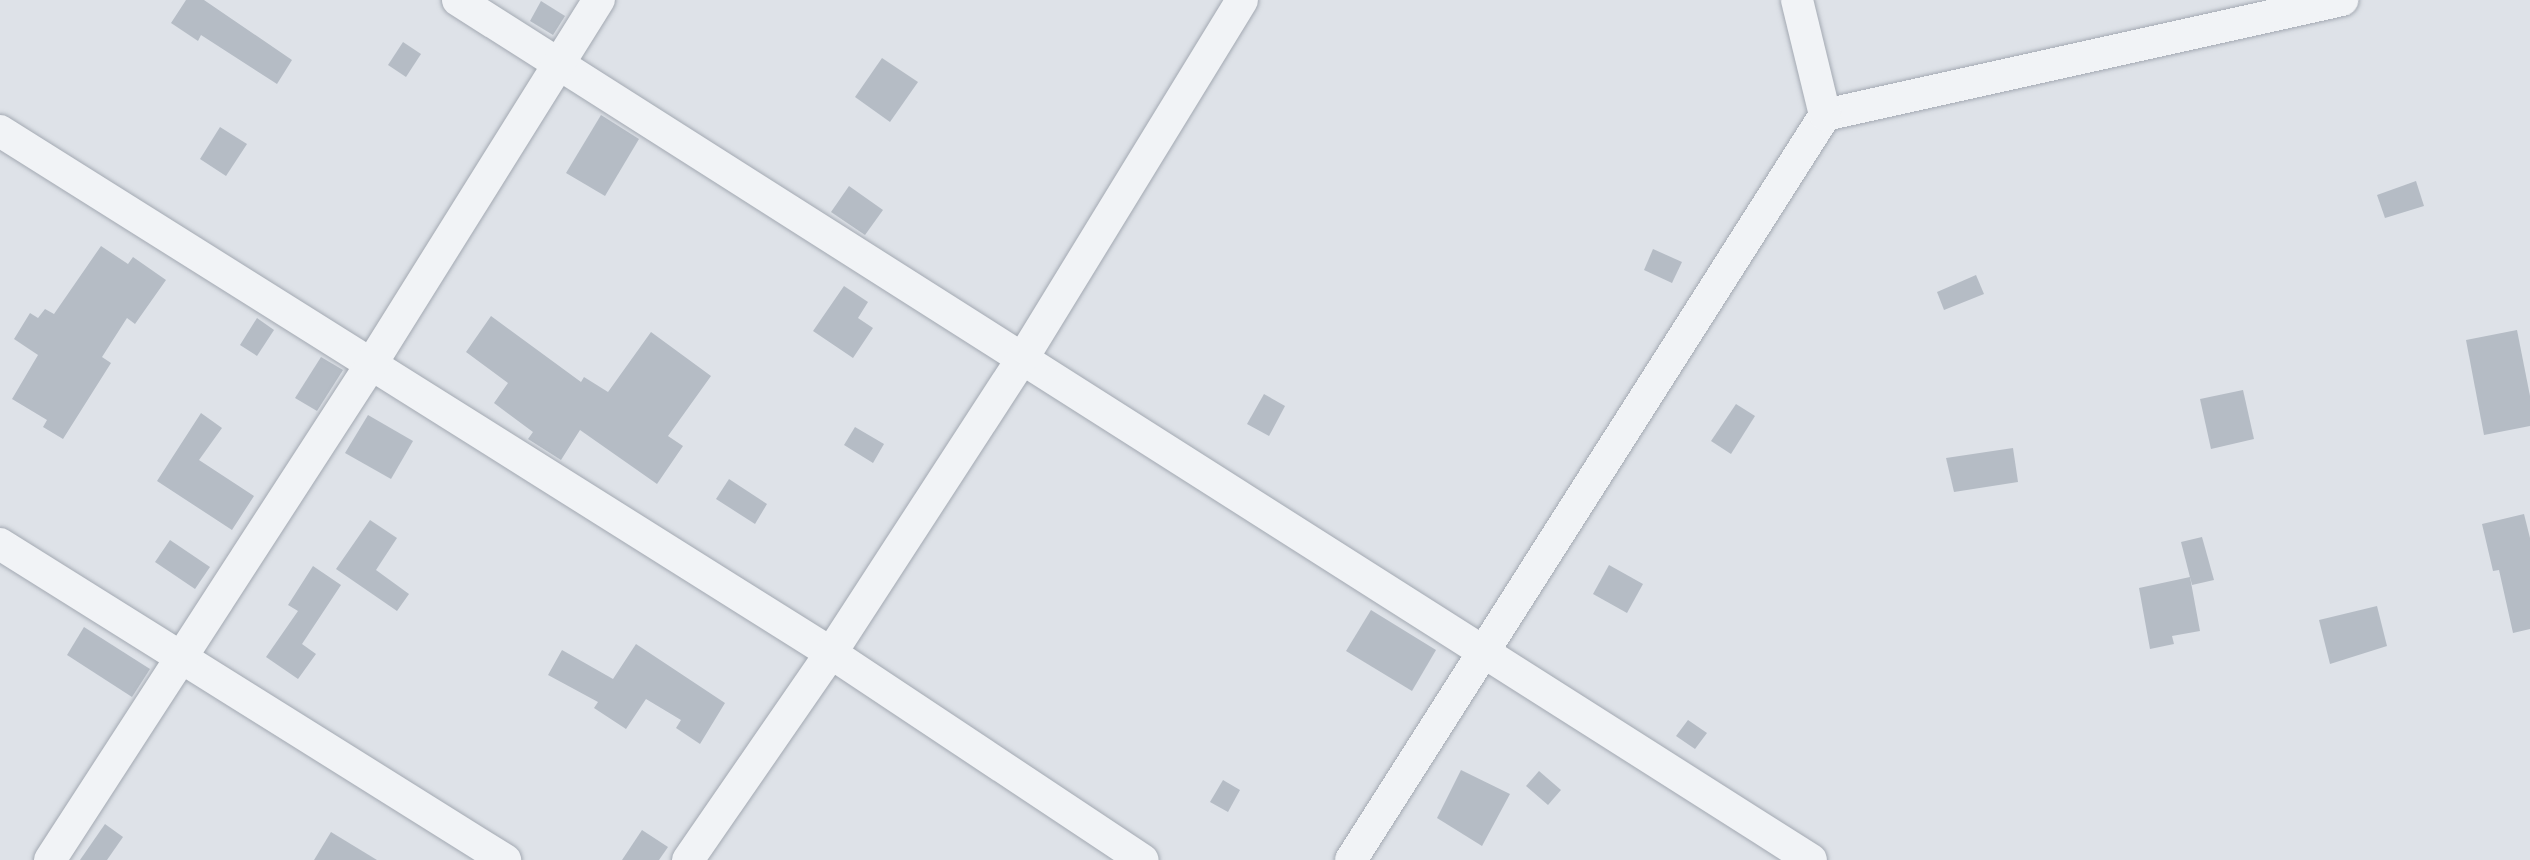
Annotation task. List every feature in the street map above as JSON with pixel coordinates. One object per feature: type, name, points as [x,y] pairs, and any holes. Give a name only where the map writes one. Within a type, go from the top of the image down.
[{"type":"street","points":[[458,0],[1024,356],[1480,652],[1811,860]]},
{"type":"street","points":[[50,860],[370,366],[598,0]]},
{"type":"street","points":[[688,860],[832,653],[1024,356],[1242,0]]},
{"type":"street","points":[[1797,0],[1824,115]]},
{"type":"street","points":[[1352,860],[1480,652],[1824,115],[2342,0]]},
{"type":"street","points":[[0,131],[832,653],[1143,860]]},
{"type":"street","points":[[0,544],[505,860]]},
{"type":"building","points":[[186,0],[204,0],[292,60],[277,84],[201,35],[198,41],[171,23]]},
{"type":"building","points":[[541,1],[565,16],[553,35],[530,21]]},
{"type":"building","points":[[403,42],[421,54],[406,77],[388,65]]},
{"type":"building","points":[[882,58],[918,82],[890,122],[855,97]]},
{"type":"building","points":[[601,115],[639,139],[605,196],[566,173]]},
{"type":"building","points":[[220,127],[247,144],[226,176],[200,159]]},
{"type":"building","points":[[2416,181],[2424,206],[2385,218],[2377,195]]},
{"type":"building","points":[[849,186],[883,210],[865,235],[831,212]]},
{"type":"building","points":[[101,246],[128,264],[133,257],[166,280],[135,324],[127,318],[102,357],[111,363],[63,439],[43,427],[47,420],[12,399],[38,355],[14,339],[30,313],[38,318],[45,309],[54,314]]},
{"type":"building","points":[[1653,249],[1682,262],[1672,283],[1644,270]]},
{"type":"building","points":[[1976,275],[1984,294],[1944,310],[1937,292]]},
{"type":"building","points":[[844,286],[868,302],[858,318],[873,328],[853,358],[813,331]]},
{"type":"building","points":[[491,316],[581,382],[584,377],[608,392],[651,332],[711,376],[668,436],[683,446],[657,484],[580,430],[561,460],[528,439],[533,432],[494,403],[508,383],[466,352]]},
{"type":"building","points":[[257,318],[274,330],[257,356],[240,345]]},
{"type":"building","points":[[2517,330],[2530,396],[2530,426],[2484,435],[2466,340]]},
{"type":"building","points":[[321,357],[343,370],[317,411],[295,398]]},
{"type":"building","points":[[2243,390],[2254,439],[2211,449],[2200,399]]},
{"type":"building","points":[[1264,394],[1285,406],[1269,436],[1247,424]]},
{"type":"building","points":[[1736,404],[1755,416],[1731,454],[1711,441]]},
{"type":"building","points":[[201,413],[222,428],[199,460],[254,496],[232,530],[157,481]]},
{"type":"building","points":[[368,415],[413,441],[391,479],[345,453]]},
{"type":"building","points":[[855,427],[884,444],[873,463],[844,445]]},
{"type":"building","points":[[2013,448],[2018,482],[1954,492],[1946,458]]},
{"type":"building","points":[[729,479],[767,504],[755,524],[716,499]]},
{"type":"building","points":[[2524,514],[2530,538],[2530,629],[2513,633],[2499,570],[2493,571],[2482,524]]},
{"type":"building","points":[[370,520],[397,538],[376,570],[409,594],[397,611],[336,569]]},
{"type":"building","points":[[2202,537],[2214,580],[2192,585],[2181,542]]},
{"type":"building","points":[[170,540],[210,567],[195,589],[155,562]]},
{"type":"building","points":[[1609,565],[1643,584],[1627,613],[1593,594]]},
{"type":"building","points":[[313,566],[341,585],[302,644],[316,654],[298,679],[266,657],[298,611],[288,605]]},
{"type":"building","points":[[2190,577],[2200,631],[2172,636],[2174,644],[2150,649],[2139,588]]},
{"type":"building","points":[[2377,606],[2387,646],[2330,664],[2319,620]]},
{"type":"building","points":[[1371,610],[1436,650],[1412,691],[1346,651]]},
{"type":"building","points":[[84,627],[150,669],[132,697],[67,655]]},
{"type":"building","points":[[636,644],[725,703],[700,744],[676,728],[681,720],[646,699],[626,729],[594,708],[598,702],[548,675],[562,650],[613,679]]},
{"type":"building","points":[[1688,720],[1707,733],[1695,749],[1676,736]]},
{"type":"building","points":[[1461,770],[1510,794],[1482,846],[1437,818]]},
{"type":"building","points":[[1539,771],[1561,790],[1548,805],[1526,786]]},
{"type":"building","points":[[1223,780],[1240,790],[1228,812],[1210,802]]},
{"type":"building","points":[[105,824],[123,837],[107,860],[80,860]]},
{"type":"building","points":[[642,830],[668,847],[659,860],[622,860]]},
{"type":"building","points":[[331,832],[377,860],[314,860]]}]
